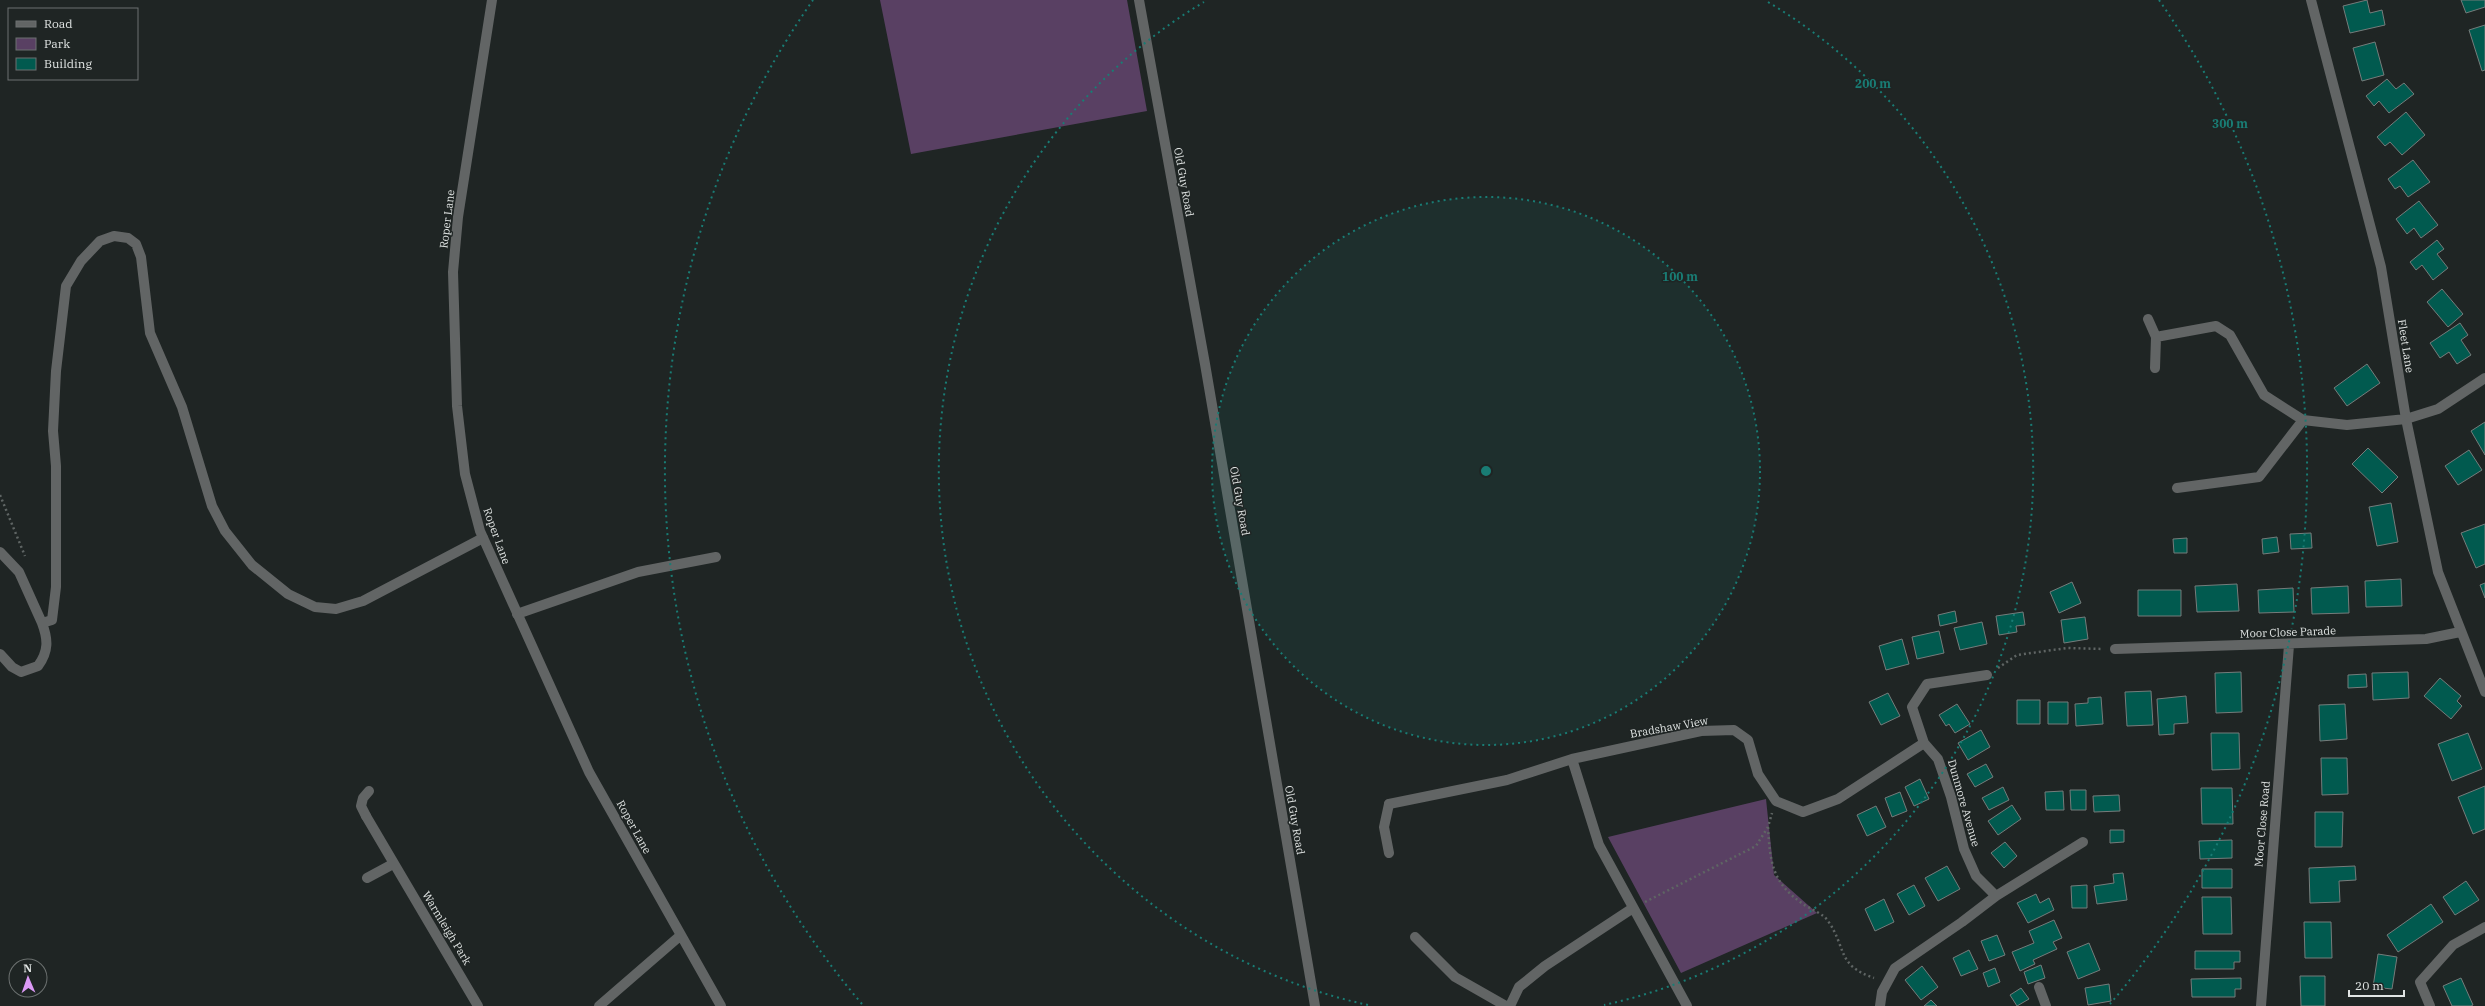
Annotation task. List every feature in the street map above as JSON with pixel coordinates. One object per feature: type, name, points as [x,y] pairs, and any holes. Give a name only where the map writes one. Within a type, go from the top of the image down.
[{"type":"street","name":"Roper Lane","points":[[492,0],[458,217],[453,272],[458,406],[466,474],[483,538],[589,772],[721,1006]]},
{"type":"street","name":"Old Guy Road","points":[[1138,0],[1205,364],[1315,1006]]},
{"type":"street","name":"Fleet Lane","points":[[2311,0],[2381,267],[2406,419],[2438,572],[2460,632],[2485,692]]},
{"type":"street","points":[[42,623],[52,620],[56,587],[56,466],[52,431],[59,341],[66,286],[80,262],[100,241],[114,236],[128,238],[136,244],[141,257],[150,333],[182,407],[212,506],[225,531],[252,564],[288,594],[315,607],[336,609],[363,601],[483,538]]},
{"type":"street","points":[[2148,319],[2156,336],[2155,368]]},
{"type":"street","points":[[2156,336],[2216,326],[2230,334],[2264,395],[2303,420],[2347,425],[2406,419],[2438,409],[2485,378]]},
{"type":"street","points":[[2177,488],[2259,477],[2303,420]]},
{"type":"street","points":[[0,552],[19,572],[47,636],[47,647],[38,666],[21,672],[12,667],[0,654]]},
{"type":"street","points":[[517,614],[638,572],[716,557]]},
{"type":"street","name":"Moor Close Parade","points":[[2115,649],[2289,645],[2426,639],[2460,632]]},
{"type":"street","name":"Moor Close Road","points":[[2261,1006],[2289,645]]},
{"type":"street","name":"Dunmore Avenue","points":[[1987,675],[1927,684],[1912,707],[1924,743],[1938,759],[1951,797],[1964,849],[1976,876],[1996,896]]},
{"type":"street","name":"Bradshaw View","points":[[1389,853],[1384,827],[1390,804],[1507,780],[1572,759],[1701,731],[1734,730],[1748,740],[1758,774],[1776,801]]},
{"type":"street","points":[[1776,801],[1803,812],[1838,799],[1924,743]]},
{"type":"street","points":[[1572,759],[1599,845],[1687,1006]]},
{"type":"street","name":"Warmleigh Park","points":[[369,791],[363,798],[361,806],[366,816],[478,1006]]},
{"type":"street","points":[[1880,1006],[1882,992],[1895,968],[1962,922],[1996,896],[2083,842]]},
{"type":"street","points":[[368,878],[393,864]]},
{"type":"street","points":[[1510,1006],[1519,987],[1545,966],[1633,908]]},
{"type":"street","points":[[2430,1006],[2420,982],[2453,945],[2485,927]]},
{"type":"street","points":[[599,1006],[681,935]]},
{"type":"street","points":[[1414,937],[1454,977],[1506,1006]]},
{"type":"street","points":[[2039,987],[2046,1006]]},
{"type":"path","points":[[0,495],[25,558]]},
{"type":"path","points":[[1987,675],[2017,655],[2067,648],[2115,649]]},
{"type":"path","points":[[1633,908],[1756,846],[1768,827],[1776,801]]},
{"type":"path","points":[[1768,827],[1769,853],[1774,875],[1796,899],[1828,920],[1848,964],[1870,977],[1887,983]]},
{"type":"green space","points":[[880,0],[1127,0],[1147,111],[911,154]]},
{"type":"green space","points":[[1766,799],[1774,875],[1817,913],[1681,973],[1608,837]]},
{"type":"building","points":[[2367,0],[2370,13],[2382,10],[2385,25],[2350,33],[2343,6]]},
{"type":"building","points":[[2461,0],[2485,0],[2485,7],[2466,13]]},
{"type":"building","points":[[2485,25],[2485,70],[2482,71],[2469,30]]},
{"type":"building","points":[[2375,42],[2384,75],[2362,81],[2353,48]]},
{"type":"building","points":[[2387,79],[2396,89],[2404,83],[2414,94],[2389,113],[2379,101],[2374,106],[2366,96]]},
{"type":"building","points":[[2406,112],[2425,135],[2402,155],[2390,142],[2385,146],[2377,137]]},
{"type":"building","points":[[2413,160],[2430,182],[2408,197],[2400,186],[2395,189],[2388,179]]},
{"type":"building","points":[[2419,201],[2438,225],[2421,238],[2414,228],[2407,234],[2396,219]]},
{"type":"building","points":[[2437,240],[2444,249],[2437,254],[2448,268],[2433,280],[2422,265],[2416,270],[2410,262]]},
{"type":"building","points":[[2442,289],[2463,314],[2448,327],[2427,302]]},
{"type":"building","points":[[2460,323],[2468,335],[2461,340],[2471,355],[2457,364],[2449,352],[2440,358],[2430,343]]},
{"type":"building","points":[[2367,364],[2380,383],[2347,406],[2334,388]]},
{"type":"building","points":[[2485,422],[2485,455],[2471,431]]},
{"type":"building","points":[[2368,448],[2398,477],[2382,493],[2352,464]]},
{"type":"building","points":[[2469,450],[2482,470],[2458,485],[2445,466]]},
{"type":"building","points":[[2391,503],[2398,542],[2377,546],[2369,507]]},
{"type":"building","points":[[2485,524],[2485,564],[2476,568],[2461,533]]},
{"type":"building","points":[[2311,533],[2312,548],[2291,549],[2290,534]]},
{"type":"building","points":[[2277,537],[2279,552],[2263,554],[2262,539]]},
{"type":"building","points":[[2187,538],[2187,553],[2174,553],[2173,539]]},
{"type":"building","points":[[2401,579],[2402,606],[2366,607],[2365,581]]},
{"type":"building","points":[[2072,582],[2081,603],[2059,613],[2050,592]]},
{"type":"building","points":[[2485,583],[2485,598],[2480,585]]},
{"type":"building","points":[[2237,584],[2239,611],[2197,612],[2195,586]]},
{"type":"building","points":[[2348,586],[2349,613],[2312,614],[2311,588]]},
{"type":"building","points":[[2293,588],[2294,612],[2259,613],[2258,590]]},
{"type":"building","points":[[2138,590],[2181,590],[2181,616],[2138,616]]},
{"type":"building","points":[[1955,611],[1957,622],[1940,626],[1938,615]]},
{"type":"building","points":[[2023,612],[2025,625],[2016,626],[2017,632],[1999,635],[1996,616]]},
{"type":"building","points":[[2085,617],[2088,639],[2064,643],[2061,620]]},
{"type":"building","points":[[1982,622],[1987,644],[1960,650],[1954,628]]},
{"type":"building","points":[[1939,631],[1944,653],[1917,659],[1912,637]]},
{"type":"building","points":[[1902,639],[1909,664],[1886,670],[1879,646]]},
{"type":"building","points":[[2241,672],[2242,712],[2216,713],[2215,673]]},
{"type":"building","points":[[2408,672],[2409,698],[2373,700],[2372,673]]},
{"type":"building","points":[[2366,674],[2367,687],[2348,688],[2348,675]]},
{"type":"building","points":[[2440,678],[2461,696],[2457,701],[2462,706],[2451,719],[2424,696]]},
{"type":"building","points":[[2151,691],[2153,725],[2127,726],[2125,692]]},
{"type":"building","points":[[1888,693],[1900,716],[1881,725],[1869,702]]},
{"type":"building","points":[[2186,696],[2188,723],[2174,724],[2174,734],[2159,735],[2157,699]]},
{"type":"building","points":[[2101,697],[2103,724],[2076,726],[2075,704],[2088,703],[2088,698]]},
{"type":"building","points":[[2017,700],[2040,700],[2040,724],[2017,724]]},
{"type":"building","points":[[2048,702],[2068,702],[2068,724],[2048,724]]},
{"type":"building","points":[[1957,704],[1970,724],[1955,733],[1949,724],[1946,726],[1939,715]]},
{"type":"building","points":[[2345,704],[2347,739],[2320,741],[2319,705]]},
{"type":"building","points":[[1981,730],[1990,747],[1968,760],[1958,743]]},
{"type":"building","points":[[2211,733],[2239,733],[2240,769],[2212,770]]},
{"type":"building","points":[[2468,733],[2482,769],[2452,781],[2438,744]]},
{"type":"building","points":[[2321,758],[2347,758],[2348,794],[2322,795]]},
{"type":"building","points":[[1986,764],[1993,777],[1975,787],[1967,774]]},
{"type":"building","points":[[1920,779],[1929,799],[1914,806],[1905,787]]},
{"type":"building","points":[[2485,786],[2485,829],[2473,834],[2458,797]]},
{"type":"building","points":[[2003,787],[2009,800],[1989,810],[1982,798]]},
{"type":"building","points":[[2201,788],[2232,788],[2233,824],[2202,824]]},
{"type":"building","points":[[2070,790],[2086,790],[2086,810],[2071,810]]},
{"type":"building","points":[[2063,791],[2064,810],[2046,810],[2045,792]]},
{"type":"building","points":[[1900,792],[1907,811],[1892,817],[1885,798]]},
{"type":"building","points":[[2119,795],[2120,811],[2094,812],[2093,796]]},
{"type":"building","points":[[2012,805],[2021,819],[1998,835],[1988,821]]},
{"type":"building","points":[[1876,806],[1886,827],[1867,836],[1857,815]]},
{"type":"building","points":[[2315,812],[2343,812],[2342,847],[2315,847]]},
{"type":"building","points":[[2110,830],[2124,830],[2124,842],[2110,843]]},
{"type":"building","points":[[2232,840],[2232,858],[2200,859],[2199,841]]},
{"type":"building","points":[[2005,842],[2017,856],[2004,868],[1991,853]]},
{"type":"building","points":[[1947,866],[1960,889],[1938,901],[1925,878]]},
{"type":"building","points":[[2355,866],[2356,880],[2339,881],[2340,902],[2310,903],[2309,868]]},
{"type":"building","points":[[2202,869],[2232,869],[2232,888],[2202,888]]},
{"type":"building","points":[[2123,873],[2127,900],[2097,904],[2094,886],[2114,883],[2113,874]]},
{"type":"building","points":[[2466,881],[2479,900],[2455,915],[2443,897]]},
{"type":"building","points":[[1914,885],[1925,906],[1909,915],[1897,894]]},
{"type":"building","points":[[2087,885],[2087,908],[2072,908],[2071,886]]},
{"type":"building","points":[[2036,894],[2040,903],[2049,898],[2054,910],[2028,923],[2017,903]]},
{"type":"building","points":[[2202,897],[2231,897],[2232,934],[2203,934]]},
{"type":"building","points":[[1884,899],[1894,922],[1875,931],[1865,909]]},
{"type":"building","points":[[2431,904],[2443,922],[2398,952],[2387,935]]},
{"type":"building","points":[[2054,920],[2062,938],[2053,942],[2057,949],[2033,960],[2035,964],[2020,971],[2012,952],[2034,943],[2029,931]]},
{"type":"building","points":[[2304,922],[2331,922],[2332,958],[2305,958]]},
{"type":"building","points":[[1997,935],[2005,955],[1989,961],[1981,941]]},
{"type":"building","points":[[2089,943],[2100,970],[2078,979],[2067,952]]},
{"type":"building","points":[[1969,950],[1978,969],[1961,976],[1953,958]]},
{"type":"building","points":[[2195,951],[2240,951],[2240,962],[2234,962],[2234,969],[2195,969]]},
{"type":"building","points":[[2378,954],[2397,957],[2392,989],[2373,987]]},
{"type":"building","points":[[2041,965],[2045,978],[2028,984],[2024,972]]},
{"type":"building","points":[[1922,966],[1938,987],[1921,1000],[1905,980]]},
{"type":"building","points":[[1995,968],[2000,982],[1988,987],[1983,973]]},
{"type":"building","points":[[2300,976],[2325,976],[2325,1006],[2301,1006]]},
{"type":"building","points":[[2241,978],[2241,989],[2235,989],[2235,997],[2192,997],[2191,979]]},
{"type":"building","points":[[2461,978],[2473,1005],[2471,1006],[2452,1006],[2443,986]]},
{"type":"building","points":[[2109,984],[2111,1001],[2088,1005],[2085,988]]},
{"type":"building","points":[[2021,988],[2029,999],[2017,1006],[2010,995]]},
{"type":"building","points":[[1931,1000],[1937,1006],[1924,1006]]}]
